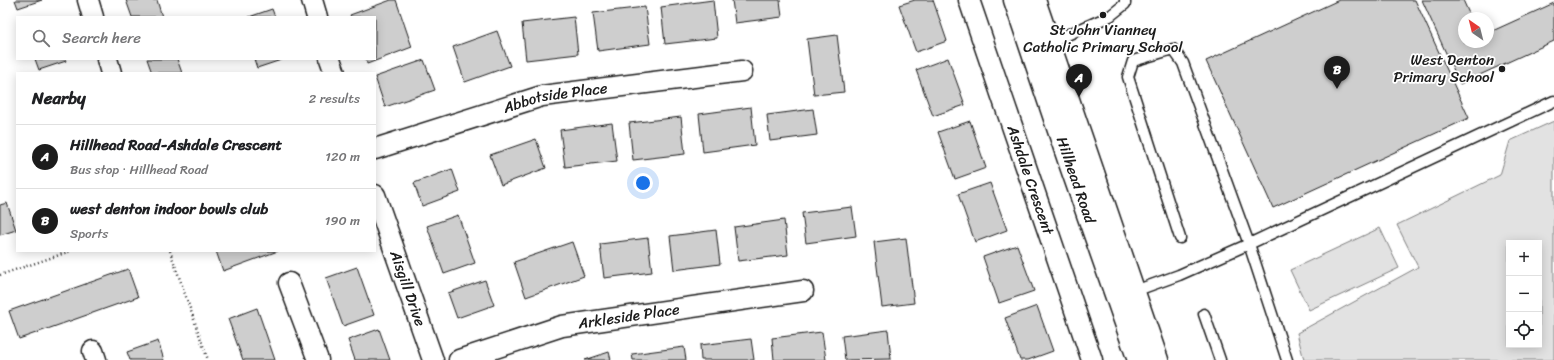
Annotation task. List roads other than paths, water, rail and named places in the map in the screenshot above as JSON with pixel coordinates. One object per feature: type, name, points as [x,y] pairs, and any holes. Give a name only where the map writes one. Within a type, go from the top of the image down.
[{"type":"street","points":[[88,0],[93,16]]},
{"type":"street","points":[[312,0],[317,16]]},
{"type":"street","name":"Ashdale Crescent","points":[[969,0],[1092,360]]},
{"type":"street","name":"Hillhead Road","points":[[1015,0],[1125,294],[1157,360]]},
{"type":"street","name":"Hillhead Road","points":[[1034,0],[1049,43],[1125,294],[1139,360]]},
{"type":"street","points":[[107,60],[111,72]]},
{"type":"street","points":[[330,60],[335,72]]},
{"type":"street","name":"Abbotside Place","points":[[376,149],[542,96],[742,71]]},
{"type":"street","name":"Aisgill Drive","points":[[376,198],[433,360]]},
{"type":"street","points":[[289,283],[318,360]]},
{"type":"street","name":"Arkleside Place","points":[[459,360],[562,326],[803,291]]},
{"type":"lane","points":[[1049,43],[1110,16],[1125,4],[1125,0]]},
{"type":"lane","points":[[1180,238],[1128,77],[1133,61],[1173,49],[1183,63],[1249,244],[1287,360]]},
{"type":"lane","points":[[1125,294],[1179,275],[1249,244],[1554,101]]},
{"type":"lane","points":[[1204,314],[1220,360]]},
{"type":"place","name":"St John Vianney Catholic Primary School","points":[[1103,15]]},
{"type":"place","name":"West Denton Primary School","points":[[1502,69]]},
{"type":"place","name":"west denton indoor bowls club","points":[[1337,89]]},
{"type":"place","name":"Hillhead Road-Ashdale Crescent","points":[[1079,97]]}]
